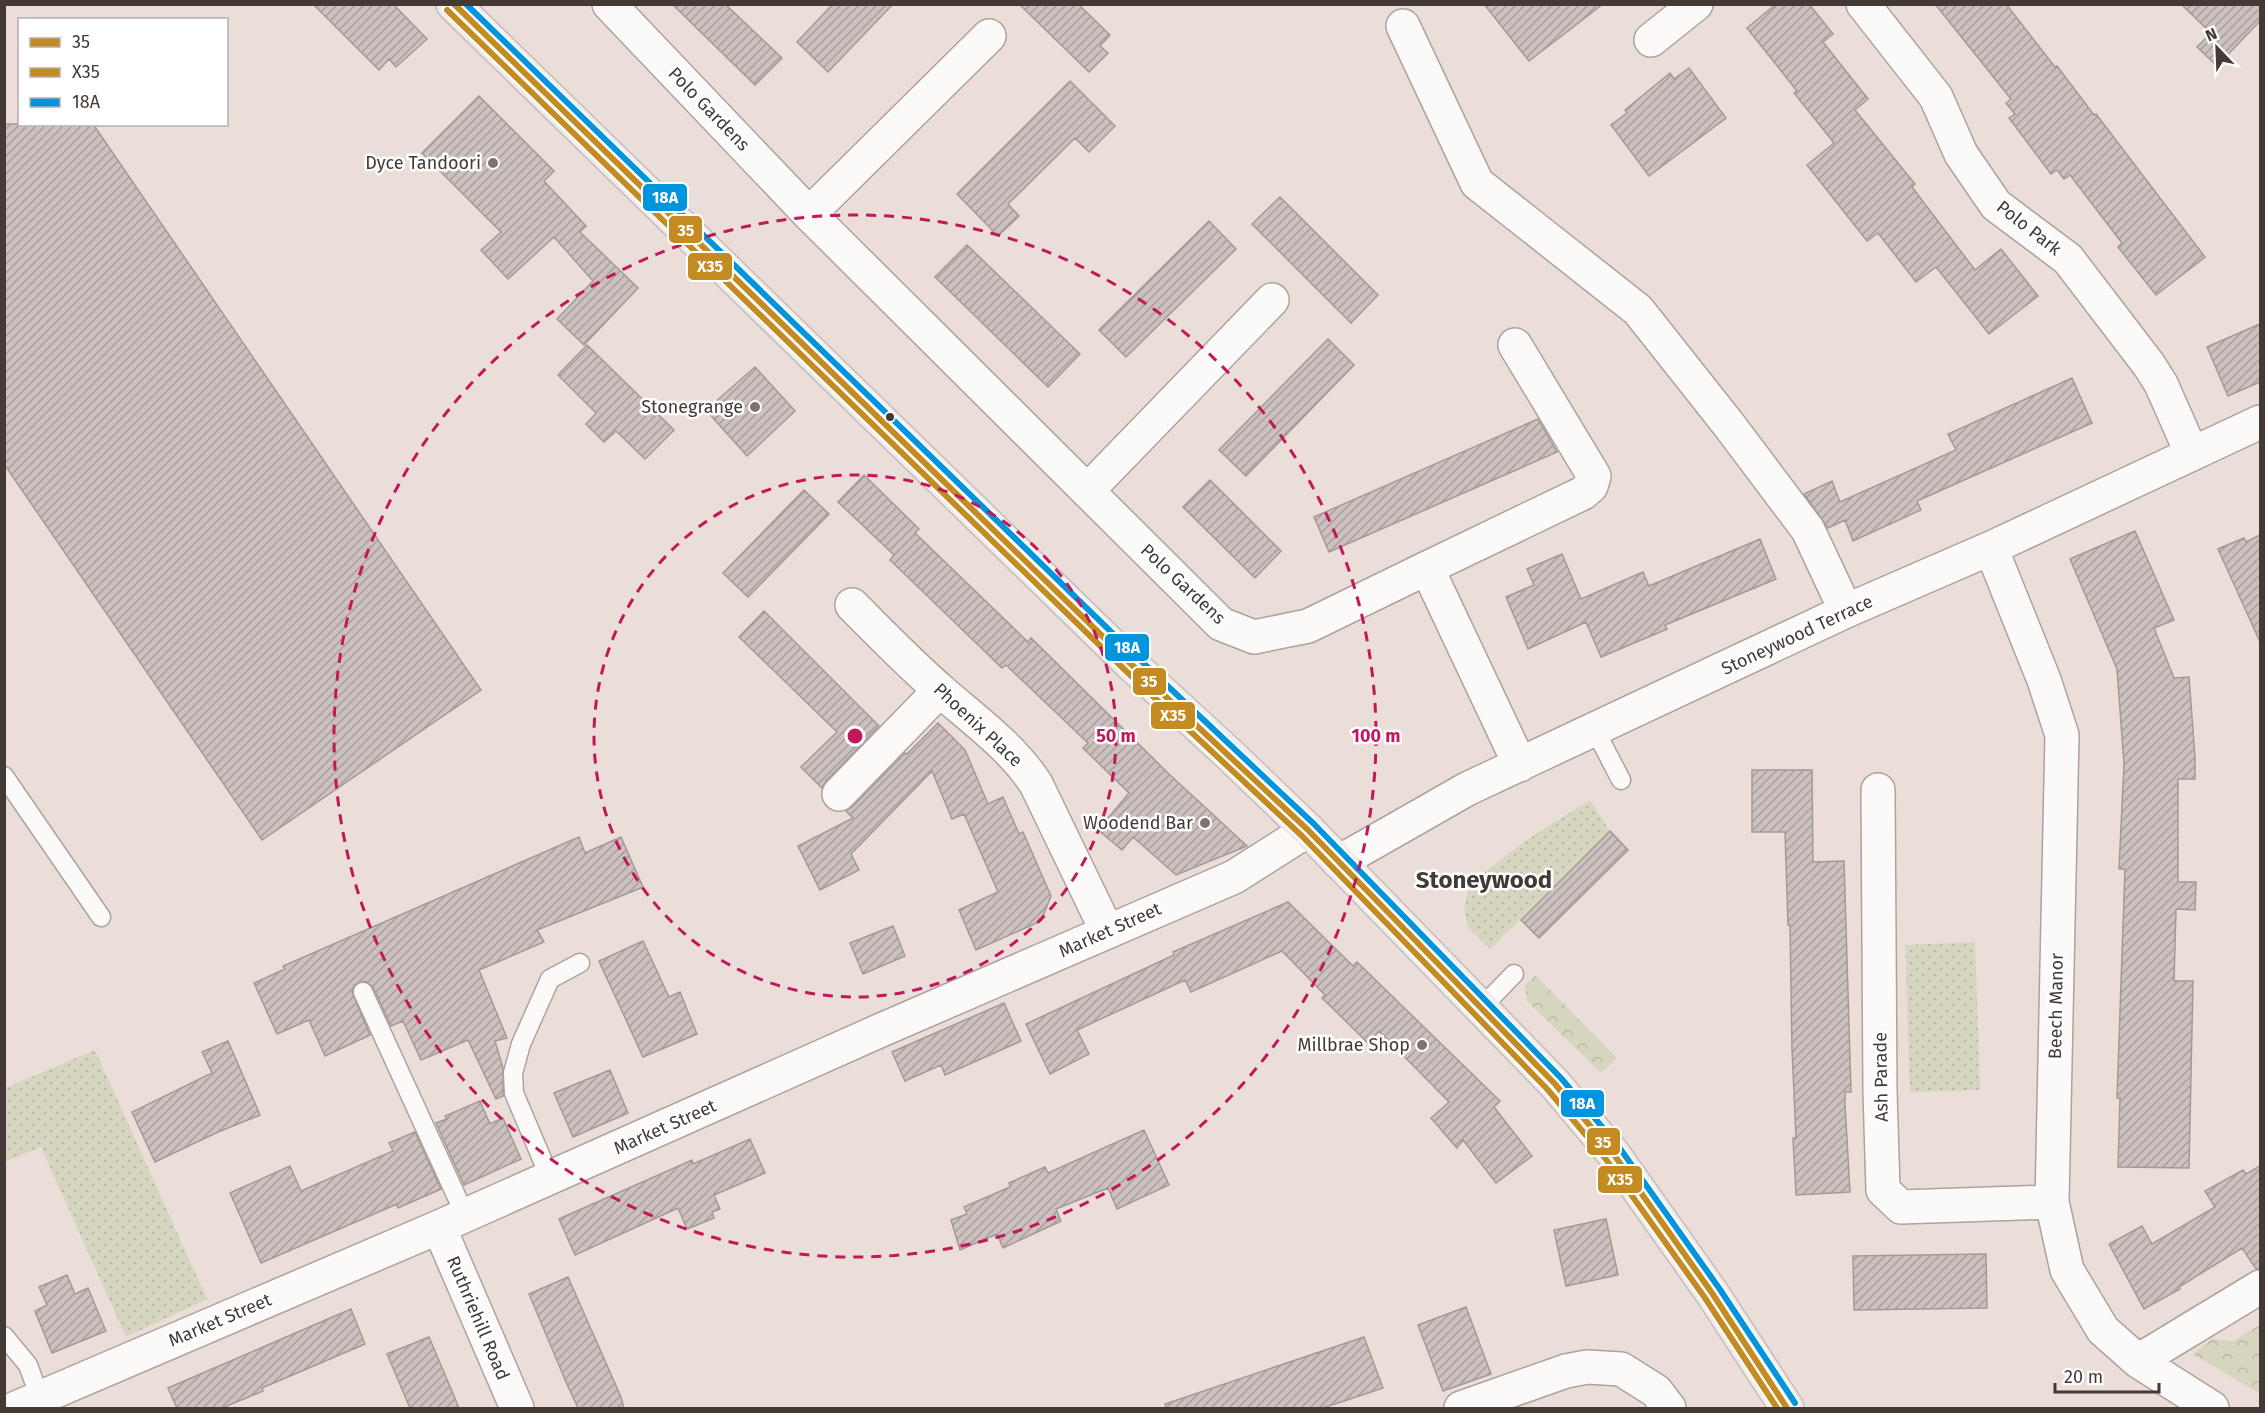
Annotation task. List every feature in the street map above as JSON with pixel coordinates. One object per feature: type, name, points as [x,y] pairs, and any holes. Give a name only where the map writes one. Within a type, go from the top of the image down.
[{"type":"main road","points":[[453,4],[1132,665],[1308,830],[1555,1084],[1612,1152],[1712,1293],[1786,1408]]},
{"type":"street","name":"Polo Gardens","points":[[609,4],[809,214],[1221,624],[1254,637],[1308,626],[1583,493],[1591,486],[1594,476],[1515,345]]},
{"type":"street","points":[[1651,40],[1696,4]]},
{"type":"street","name":"Polo Park","points":[[1863,4],[1936,97],[1961,154],[1995,205],[2068,259],[2149,365],[2161,384],[2192,454]]},
{"type":"street","points":[[1403,26],[1477,183],[1638,310],[1730,425],[1808,530],[1846,611]]},
{"type":"street","points":[[809,214],[989,36]]},
{"type":"street","points":[[1087,491],[1272,300]]},
{"type":"street","name":"Stoneywood Terrace","points":[[1339,862],[1467,789],[1846,611],[1991,548],[2260,422]]},
{"type":"street","name":"Beech Manor","points":[[1991,548],[2044,680],[2062,735],[2052,1202],[2067,1270],[2103,1330],[2138,1361],[2203,1406]]},
{"type":"street","points":[[1427,568],[1520,765]]},
{"type":"street","name":"Phoenix Place","points":[[852,605],[940,690],[992,734],[1028,771],[1107,931]]},
{"type":"street","points":[[839,794],[940,690]]},
{"type":"street","name":"Ash Parade","points":[[1878,790],[1880,1091],[1884,1190],[1900,1207],[2052,1202]]},
{"type":"street","name":"Market Street","points":[[28,1403],[452,1221],[872,1034],[1234,877],[1308,830]]},
{"type":"street","name":"Ruthriehill Road","points":[[452,1221],[517,1408]]},
{"type":"street","points":[[2138,1361],[2260,1287]]},
{"type":"street","points":[[1461,1408],[1566,1371],[1597,1367],[1622,1369],[1656,1391],[1669,1408]]},
{"type":"lane","points":[[1595,730],[1621,780]]},
{"type":"lane","points":[[4,776],[101,917]]},
{"type":"lane","points":[[550,1178],[514,1094],[513,1073],[521,1044],[550,980],[580,963]]},
{"type":"lane","points":[[1481,1008],[1514,974]]},
{"type":"lane","points":[[363,992],[452,1221]]},
{"type":"lane","points":[[4,1336],[28,1365],[28,1403]]},
{"type":"green space","points":[[1590,800],[1610,831],[1490,949],[1468,927],[1464,909],[1467,894],[1474,881],[1525,841]]},
{"type":"green space","points":[[1975,942],[1980,1090],[1910,1092],[1905,945]]},
{"type":"green space","points":[[1535,975],[1617,1058],[1601,1073],[1527,1001],[1525,985]]},
{"type":"green space","points":[[95,1050],[207,1299],[126,1337],[41,1147],[5,1162],[5,1088]]},
{"type":"green space","points":[[2260,1325],[2260,1394],[2193,1354],[2212,1339],[2233,1341]]},
{"type":"building","points":[[313,4],[393,4],[427,39],[396,67],[389,59],[379,70]]},
{"type":"building","points":[[672,4],[725,4],[782,58],[755,85]]},
{"type":"building","points":[[833,4],[893,4],[828,72],[797,42]]},
{"type":"building","points":[[1019,4],[1078,4],[1110,35],[1100,46],[1108,53],[1089,72]]},
{"type":"building","points":[[1484,4],[1603,4],[1529,61]]},
{"type":"building","points":[[1776,4],[1809,4],[1833,34],[1823,42],[1868,99],[1855,110],[1915,184],[1912,187],[1975,270],[2001,249],[2038,296],[1989,334],[1936,267],[1916,282],[1878,233],[1867,241],[1807,165],[1834,143],[1794,93],[1797,91],[1747,28]]},
{"type":"building","points":[[1935,4],[2006,4],[2094,115],[2096,114],[2205,257],[2156,295],[2118,247],[2122,243],[2070,175],[2064,179],[2057,170],[2051,174],[2009,118],[2015,114],[2006,103],[2011,99]]},
{"type":"building","points":[[2181,4],[2260,4],[2260,21],[2217,66],[2197,47],[2211,33]]},
{"type":"building","points":[[1689,68],[1726,118],[1649,176],[1611,125],[1627,113],[1625,110],[1670,73],[1674,79]]},
{"type":"building","points":[[1070,81],[1115,126],[1089,152],[1075,138],[1008,204],[1019,216],[998,236],[957,194]]},
{"type":"building","points":[[479,96],[554,171],[544,181],[586,226],[580,232],[638,288],[584,345],[557,319],[593,281],[554,237],[508,279],[481,250],[501,232],[422,153]]},
{"type":"building","points":[[4,124],[94,126],[481,690],[262,840],[4,464]]},
{"type":"building","points":[[1280,197],[1378,295],[1351,323],[1252,224]]},
{"type":"building","points":[[1209,221],[1236,249],[1126,357],[1099,330]]},
{"type":"building","points":[[967,245],[1080,354],[1048,387],[935,277]]},
{"type":"building","points":[[2260,324],[2260,382],[2228,396],[2207,347]]},
{"type":"building","points":[[1328,339],[1354,365],[1246,476],[1219,450]]},
{"type":"building","points":[[587,345],[674,430],[645,459],[616,431],[604,442],[586,424],[596,413],[558,375]]},
{"type":"building","name":"Stonegrange","points":[[755,367],[795,411],[747,456],[706,410]]},
{"type":"building","points":[[2072,378],[2092,423],[1917,501],[1921,510],[1853,541],[1845,520],[1828,528],[1804,494],[1832,481],[1840,502],[1956,450],[1948,434]]},
{"type":"building","points":[[1538,419],[1557,452],[1329,552],[1314,517]]},
{"type":"building","points":[[864,475],[919,529],[915,533],[1028,642],[1031,638],[1169,774],[1247,846],[1176,875],[1133,837],[1122,850],[1098,830],[1129,793],[1083,748],[1088,743],[1006,665],[1002,668],[890,560],[894,555],[838,502]]},
{"type":"building","points":[[1210,480],[1281,551],[1255,578],[1183,507]]},
{"type":"building","points":[[804,490],[829,514],[748,597],[723,573]]},
{"type":"building","points":[[2135,531],[2174,620],[2154,628],[2174,678],[2189,677],[2195,779],[2178,779],[2178,882],[2196,882],[2195,910],[2176,909],[2174,981],[2193,981],[2189,1168],[2118,1167],[2120,1098],[2117,1098],[2125,869],[2119,869],[2124,764],[2117,669],[2070,559]]},
{"type":"building","points":[[2260,535],[2260,642],[2218,549],[2244,538],[2246,542]]},
{"type":"building","points":[[1760,539],[1776,579],[1665,625],[1667,629],[1601,657],[1586,622],[1528,649],[1506,597],[1534,585],[1527,569],[1562,554],[1581,599],[1643,572],[1649,586]]},
{"type":"building","points":[[764,611],[879,726],[822,788],[801,767],[837,732],[739,637]]},
{"type":"building","points":[[938,723],[965,750],[988,804],[1003,797],[1019,834],[1023,832],[1051,896],[1041,921],[976,950],[959,910],[998,892],[964,814],[952,819],[932,771],[851,854],[859,870],[820,890],[798,846],[853,818],[846,811]]},
{"type":"building","points":[[1752,770],[1812,770],[1813,862],[1844,861],[1851,1092],[1845,1092],[1845,1105],[1850,1192],[1796,1195],[1790,925],[1788,925],[1785,832],[1752,832]]},
{"type":"building","points":[[1610,831],[1628,850],[1539,938],[1521,920]]},
{"type":"building","points":[[579,837],[585,853],[621,837],[643,887],[537,930],[544,942],[479,970],[507,1038],[495,1041],[503,1068],[503,1096],[496,1099],[468,1040],[421,1060],[403,1021],[391,1026],[373,987],[365,981],[354,985],[352,992],[370,1035],[325,1056],[309,1020],[277,1034],[254,983],[285,969],[283,966]]},
{"type":"building","points":[[1288,902],[1353,966],[1357,962],[1500,1101],[1494,1107],[1532,1156],[1496,1183],[1463,1140],[1457,1148],[1431,1118],[1449,1102],[1379,1031],[1368,1043],[1322,998],[1325,995],[1282,951],[1191,992],[1185,980],[1077,1030],[1089,1054],[1050,1074],[1026,1024],[1174,955],[1173,952]]},
{"type":"building","points":[[893,926],[905,956],[863,974],[850,943]]},
{"type":"building","points":[[643,941],[669,997],[680,992],[697,1034],[643,1057],[599,961]]},
{"type":"building","points":[[1004,1003],[1021,1041],[945,1075],[941,1065],[905,1081],[892,1052]]},
{"type":"building","points":[[228,1041],[260,1115],[155,1162],[132,1112],[212,1073],[202,1052]]},
{"type":"building","points":[[610,1070],[628,1113],[573,1137],[554,1093]]},
{"type":"building","points":[[480,1101],[490,1124],[503,1118],[521,1159],[464,1185],[436,1123],[447,1119],[445,1116]]},
{"type":"building","points":[[1144,1130],[1169,1185],[1117,1209],[1108,1188],[1056,1209],[1061,1221],[1003,1248],[997,1234],[960,1250],[951,1220],[967,1214],[964,1207],[1010,1187],[1009,1183],[1045,1167],[1048,1173]]},
{"type":"building","points":[[415,1132],[441,1189],[398,1208],[397,1204],[261,1263],[230,1193],[290,1166],[301,1191],[393,1151],[389,1143]]},
{"type":"building","points":[[750,1139],[765,1173],[714,1195],[720,1209],[712,1212],[714,1218],[687,1229],[678,1208],[575,1255],[559,1219],[692,1160],[693,1164]]},
{"type":"building","points":[[2260,1166],[2260,1268],[2256,1269],[2242,1248],[2179,1287],[2180,1289],[2144,1309],[2109,1244],[2142,1226],[2152,1244],[2215,1207],[2205,1191],[2243,1170],[2246,1174]]},
{"type":"building","points":[[1606,1219],[1618,1275],[1566,1286],[1554,1230]]},
{"type":"building","points":[[1986,1254],[1987,1308],[1854,1310],[1853,1256]]},
{"type":"building","points":[[67,1275],[75,1294],[88,1288],[106,1331],[52,1353],[35,1311],[47,1305],[39,1287]]},
{"type":"building","points":[[568,1277],[624,1408],[578,1408],[566,1382],[529,1294]]},
{"type":"building","points":[[1466,1307],[1491,1374],[1443,1391],[1418,1325]]},
{"type":"building","points":[[351,1309],[365,1344],[262,1388],[263,1391],[222,1408],[177,1408],[168,1388]]},
{"type":"building","points":[[429,1337],[459,1408],[410,1408],[387,1354]]},
{"type":"building","points":[[1364,1337],[1383,1388],[1323,1408],[1166,1408],[1165,1404]]},
{"type":"transit line","name":"35","points":[[454,4],[1132,665],[1308,830],[1555,1084],[1612,1152],[1712,1293],[1787,1408]]},
{"type":"transit line","name":"18A","points":[[466,4],[1138,658],[1314,824],[1561,1078],[1619,1147],[1719,1288],[1795,1403]]},
{"type":"transit line","name":"X35","points":[[447,10],[1126,671],[1302,836],[1548,1090],[1605,1158],[1705,1298],[1777,1408]]},
{"type":"place","name":"Dyce Tandoori","points":[[493,163]]},
{"type":"place","name":"Stonegrange","points":[[755,407]]},
{"type":"place","name":"Woodend Bar","points":[[1205,823]]},
{"type":"place","name":"Millbrae Shop","points":[[1422,1045]]},
{"type":"district","name":"Stoneywood","points":[[1484,880]]}]
